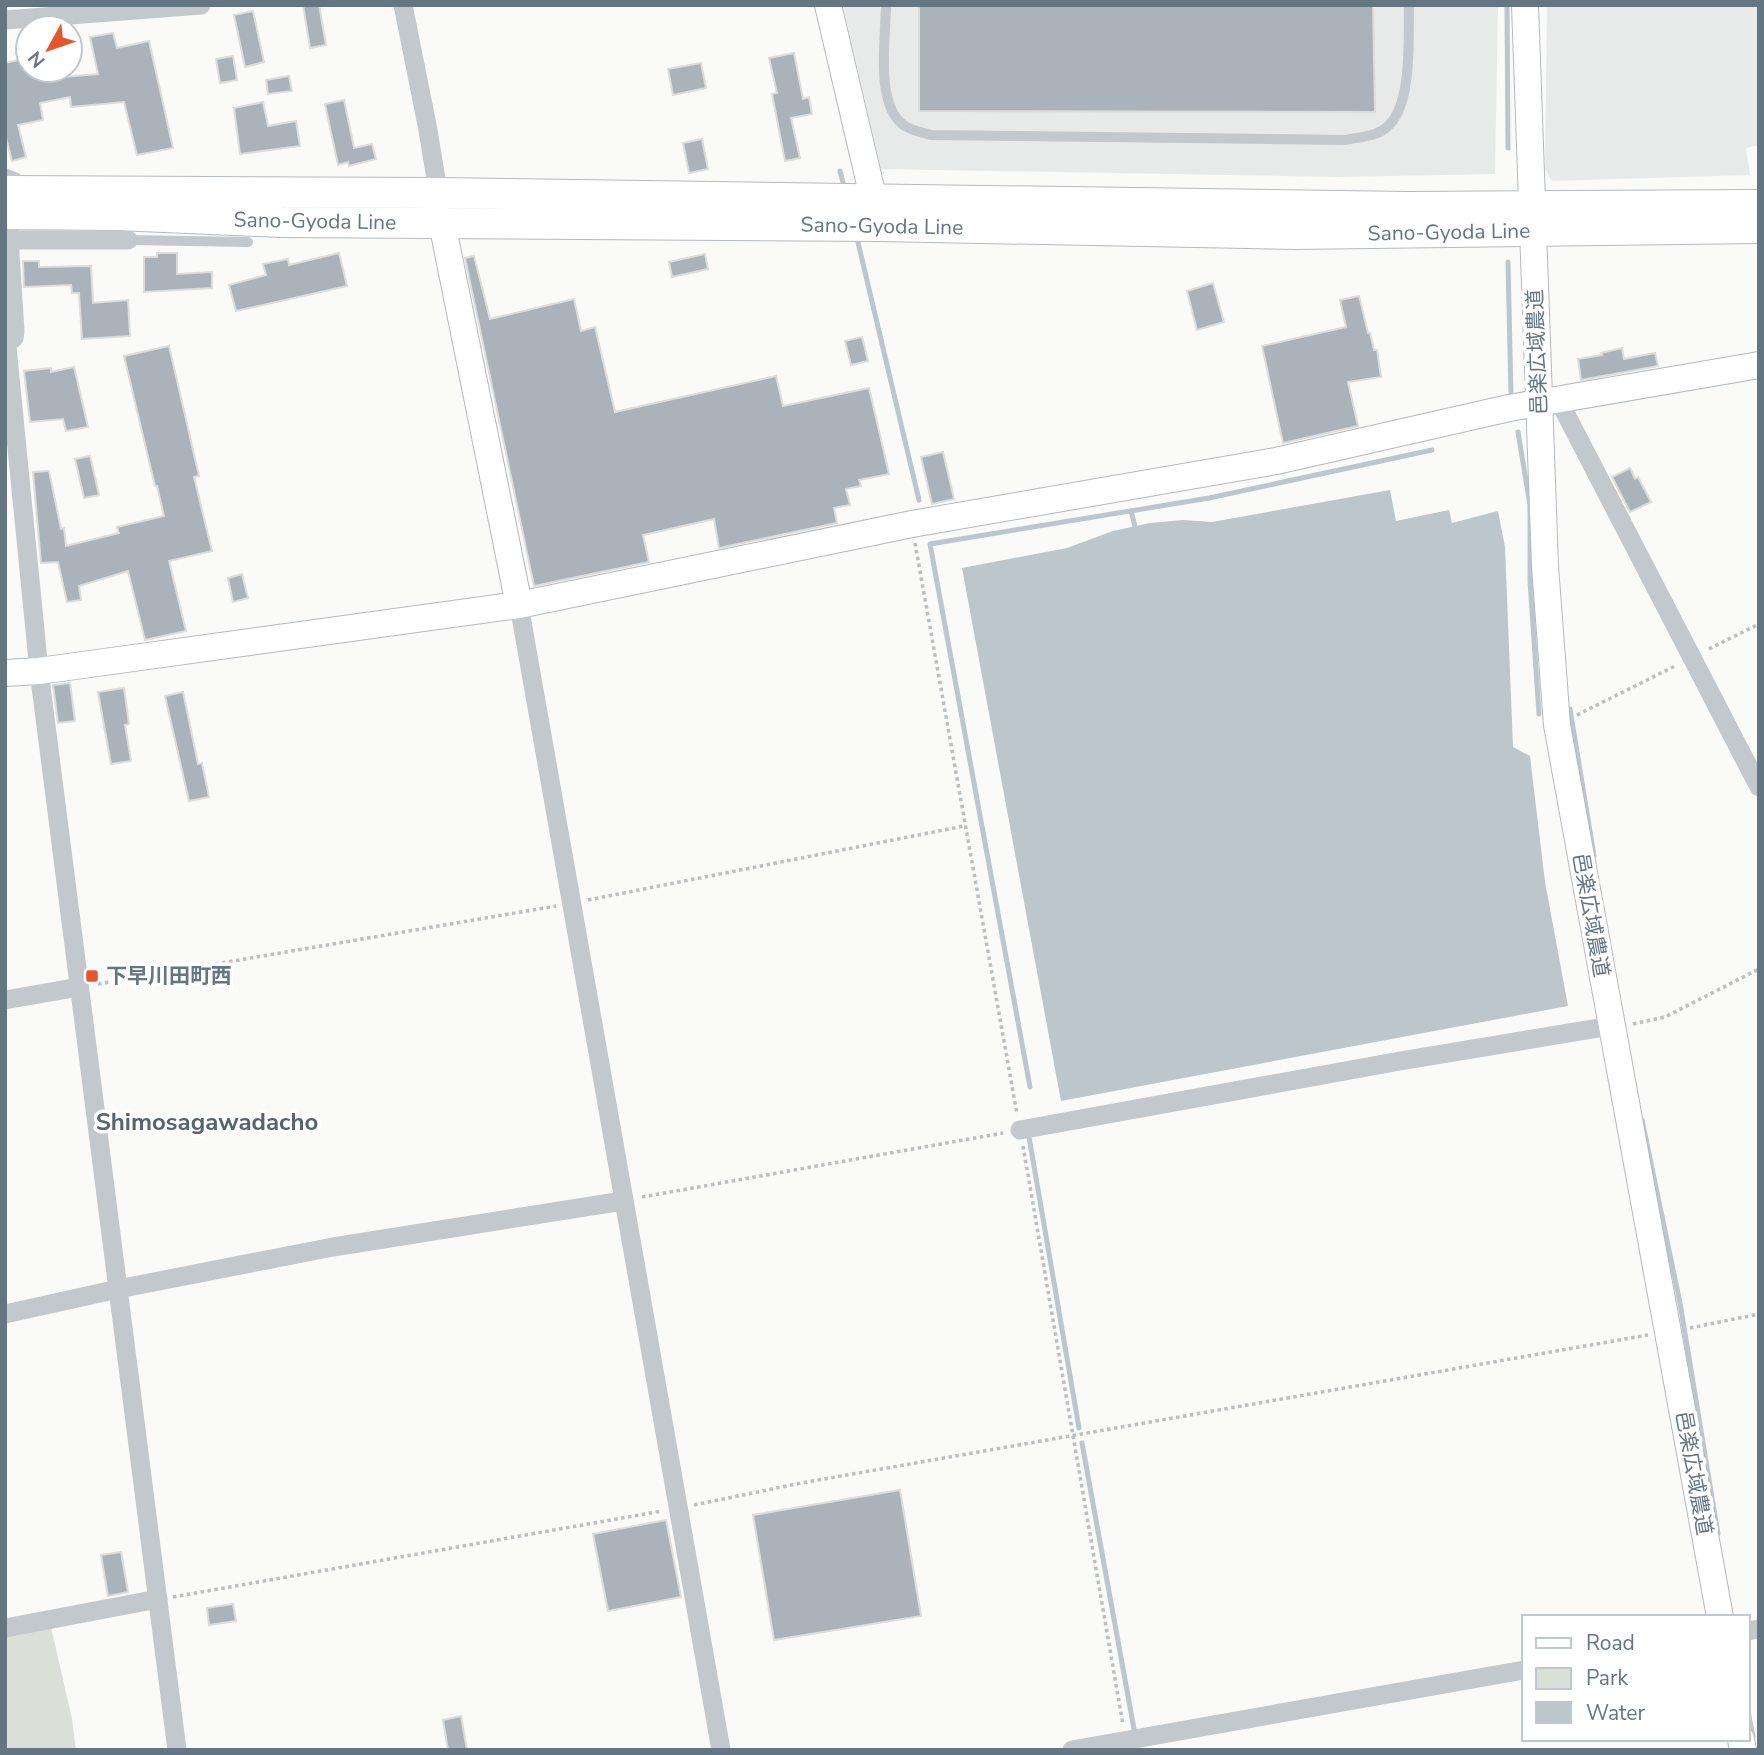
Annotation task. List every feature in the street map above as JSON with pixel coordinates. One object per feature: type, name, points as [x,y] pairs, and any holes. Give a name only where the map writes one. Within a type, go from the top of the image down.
[{"type":"main road","name":"Sano-Gyoda Line","points":[[12,185],[874,201],[1407,207],[1532,218]]},
{"type":"main road","name":"Sano-Gyoda Line","points":[[7,229],[118,215],[281,222],[880,226],[1295,234],[1532,218],[1758,216]]},
{"type":"street","points":[[5,20],[201,5]]},
{"type":"street","points":[[403,5],[428,130],[442,223],[519,605],[622,1201],[721,1750]]},
{"type":"street","points":[[828,5],[874,201]]},
{"type":"street","name":"邑楽広域農道","points":[[1525,5],[1532,218],[1549,401],[1545,566],[1557,725],[1620,1025],[1679,1330],[1720,1615]]},
{"type":"street","points":[[7,229],[18,240],[128,240]]},
{"type":"street","points":[[7,229],[15,331],[14,338],[6,335],[39,671],[177,1750]]},
{"type":"street","points":[[5,673],[39,671],[519,605],[912,524],[1276,461],[1549,401],[1759,365]]},
{"type":"street","points":[[1549,401],[1693,657],[1759,787]]},
{"type":"street","points":[[5,1000],[79,988]]},
{"type":"street","points":[[1020,1130],[1400,1061],[1620,1025]]},
{"type":"street","points":[[5,1314],[333,1247],[622,1201]]},
{"type":"street","points":[[5,1628],[158,1599]]},
{"type":"street","points":[[1072,1750],[1522,1671]]},
{"type":"lane","points":[[886,5],[886,96],[893,113],[905,126],[931,135],[1345,140],[1375,134],[1388,127],[1400,111],[1408,65],[1409,5]]},
{"type":"lane","points":[[128,240],[248,242]]},
{"type":"path","points":[[912,524],[1126,1740]]},
{"type":"path","points":[[1557,725],[1759,624]]},
{"type":"path","points":[[79,988],[572,903],[964,825]]},
{"type":"path","points":[[1620,1025],[1665,1017],[1759,969]]},
{"type":"path","points":[[622,1201],[1020,1130]]},
{"type":"path","points":[[158,1599],[1759,1314]]},
{"type":"shaded area","points":[[843,5],[1498,5],[1495,174],[1337,177],[881,169]]},
{"type":"shaded area","points":[[1547,5],[1759,5],[1759,145],[1746,148],[1750,175],[1552,181],[1545,169]]},
{"type":"green space","points":[[51,1627],[72,1719],[76,1750],[5,1750],[5,1635]]},
{"type":"water","points":[[1390,490],[1396,521],[1449,510],[1452,523],[1498,511],[1505,547],[1513,747],[1530,756],[1545,882],[1568,1006],[1061,1101],[962,568],[1067,548],[1113,531],[1150,523],[1183,520],[1212,522]]},
{"type":"building","points":[[303,5],[319,5],[326,45],[310,48]]},
{"type":"building","points":[[919,5],[1373,5],[1375,112],[919,111]]},
{"type":"building","points":[[253,11],[264,62],[245,67],[234,15]]},
{"type":"building","points":[[113,33],[117,48],[149,41],[173,148],[137,155],[124,102],[71,107],[70,97],[40,103],[43,120],[18,125],[26,157],[12,161],[5,134],[5,63],[14,61],[14,84],[84,84],[84,75],[98,74],[90,37]]},
{"type":"building","points":[[794,53],[803,99],[809,97],[812,114],[791,118],[800,158],[785,161],[772,94],[777,93],[769,58]]},
{"type":"building","points":[[233,56],[237,80],[220,83],[216,59]]},
{"type":"building","points":[[701,63],[706,88],[673,95],[668,69]]},
{"type":"building","points":[[289,76],[292,91],[268,94],[266,80]]},
{"type":"building","points":[[344,100],[354,148],[372,144],[376,159],[349,166],[348,162],[338,165],[325,104]]},
{"type":"building","points":[[263,102],[268,126],[296,121],[300,146],[240,154],[234,108]]},
{"type":"building","points":[[702,139],[708,169],[689,173],[683,143]]},
{"type":"building","points":[[157,253],[177,253],[177,274],[212,272],[212,288],[144,292],[144,257],[157,257]]},
{"type":"building","points":[[339,253],[347,286],[236,311],[229,285],[266,275],[263,264],[288,259],[289,265]]},
{"type":"building","points":[[705,254],[708,269],[672,277],[669,262]]},
{"type":"building","points":[[474,256],[490,319],[574,299],[581,331],[595,327],[615,412],[776,376],[783,406],[869,388],[889,474],[859,480],[861,486],[846,489],[850,505],[834,508],[837,523],[719,548],[714,519],[643,535],[649,562],[534,586],[465,258]]},
{"type":"building","points":[[23,261],[39,261],[39,267],[91,266],[93,303],[128,300],[130,336],[82,339],[79,293],[72,293],[71,285],[24,287]]},
{"type":"building","points":[[1213,283],[1224,322],[1197,330],[1187,291]]},
{"type":"building","points":[[1359,296],[1368,333],[1374,350],[1377,350],[1381,377],[1348,382],[1358,426],[1283,443],[1262,346],[1346,327],[1340,300]]},
{"type":"building","points":[[862,337],[868,361],[851,365],[845,341]]},
{"type":"building","points":[[169,346],[199,476],[194,477],[212,551],[169,561],[186,631],[145,640],[128,571],[79,586],[81,600],[67,602],[58,562],[41,563],[33,472],[49,471],[66,546],[119,533],[117,527],[164,516],[124,356]]},
{"type":"building","points":[[1622,348],[1624,359],[1655,353],[1658,366],[1581,380],[1578,359]]},
{"type":"building","points":[[74,367],[88,427],[66,431],[63,419],[30,422],[24,371],[51,368],[51,372]]},
{"type":"building","points":[[943,452],[954,499],[932,504],[921,457]]},
{"type":"building","points":[[90,456],[99,495],[84,498],[75,459]]},
{"type":"building","points":[[1630,468],[1651,502],[1630,512],[1612,477]]},
{"type":"building","points":[[242,574],[248,598],[233,602],[228,578]]},
{"type":"building","points":[[70,683],[75,721],[58,723],[53,685]]},
{"type":"building","points":[[124,688],[129,724],[125,725],[131,761],[111,764],[98,692]]},
{"type":"building","points":[[183,692],[198,764],[202,763],[209,797],[189,801],[165,696]]},
{"type":"building","points":[[900,1490],[921,1616],[774,1640],[753,1515]]},
{"type":"building","points":[[666,1520],[681,1597],[608,1611],[593,1534]]},
{"type":"building","points":[[121,1552],[128,1592],[108,1596],[101,1555]]},
{"type":"building","points":[[233,1604],[236,1621],[209,1625],[207,1608]]},
{"type":"building","points":[[461,1716],[467,1750],[448,1750],[443,1720]]},
{"type":"waterway","points":[[1507,5],[1508,148]]},
{"type":"waterway","points":[[840,171],[845,190]]},
{"type":"waterway","points":[[856,234],[919,500]]},
{"type":"waterway","points":[[1508,262],[1511,396]]},
{"type":"waterway","points":[[1518,432],[1530,505],[1530,581],[1539,714]]},
{"type":"waterway","points":[[1030,1087],[930,544],[1209,498],[1432,450]]},
{"type":"waterway","points":[[1131,511],[1137,534]]},
{"type":"waterway","points":[[1570,709],[1594,856]]},
{"type":"waterway","points":[[1642,1120],[1680,1303],[1718,1534]]},
{"type":"waterway","points":[[1029,1137],[1079,1428]]},
{"type":"waterway","points":[[1082,1443],[1134,1729]]},
{"type":"waterway","points":[[1750,1722],[1753,1736]]},
{"type":"place","name":"下早川田町西","points":[[92,976]]},
{"type":"district","name":"Shimosagawadacho","points":[[207,1122]]}]
